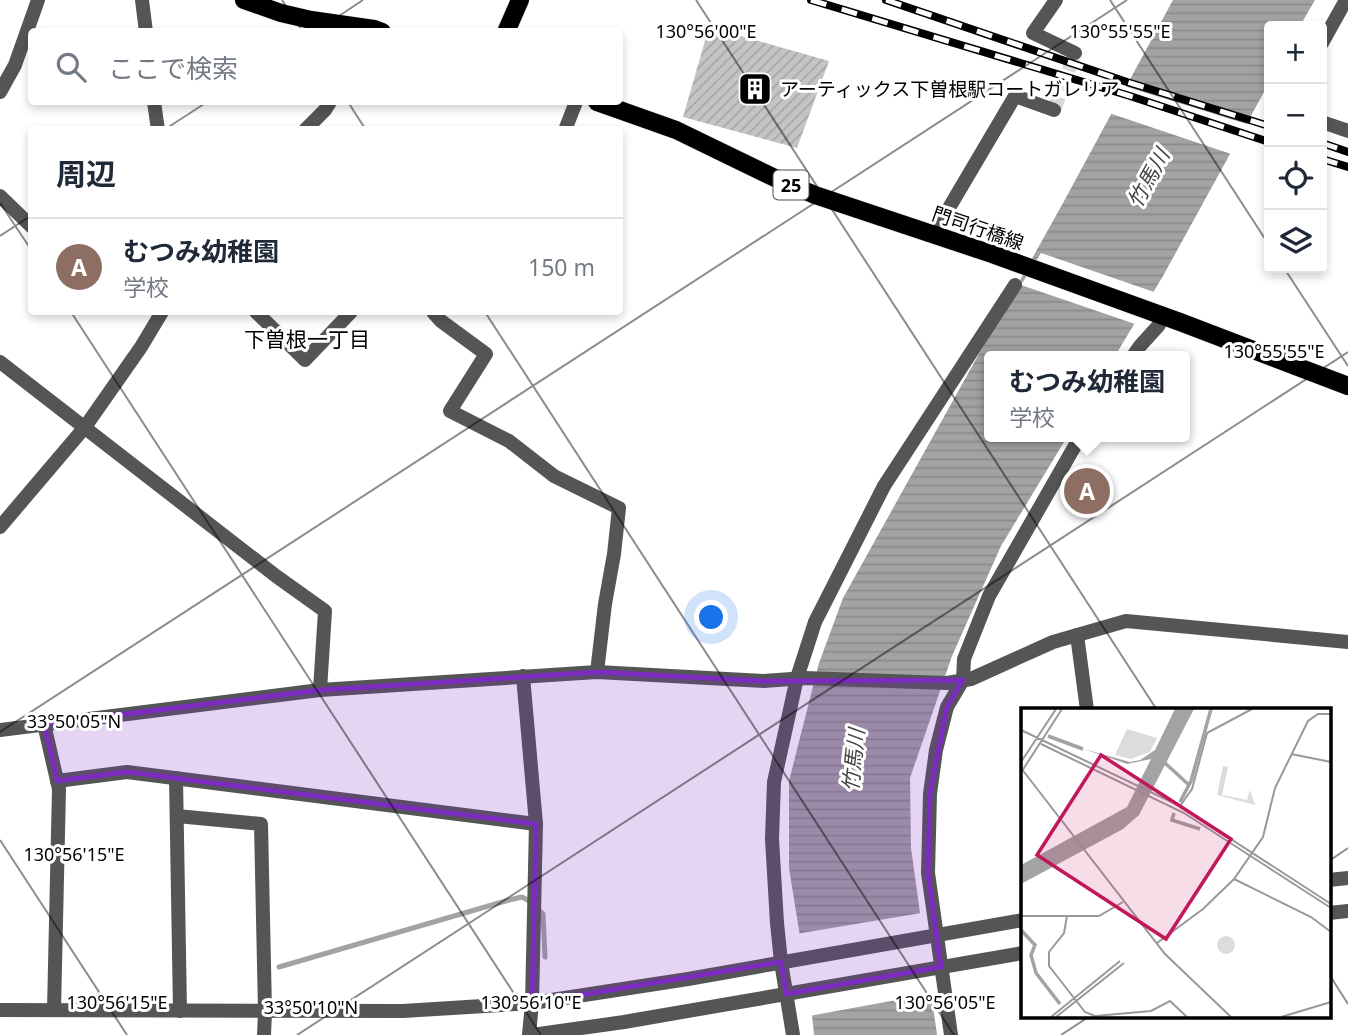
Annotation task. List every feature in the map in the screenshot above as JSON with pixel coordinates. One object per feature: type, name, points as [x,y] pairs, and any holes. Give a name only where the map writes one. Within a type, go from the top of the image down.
[{"type":"main road","points":[[244,0],[281,13],[358,28]]},
{"type":"main road","points":[[508,28],[520,0]]},
{"type":"main road","name":"門司行橋線","points":[[605,105],[676,130],[815,195],[1180,321],[1348,386]]},
{"type":"street","points":[[28,28],[38,0]]},
{"type":"street","points":[[142,0],[146,28]]},
{"type":"street","points":[[1056,0],[1033,33],[1075,54]]},
{"type":"street","points":[[1327,34],[1346,0]]},
{"type":"street","points":[[0,92],[15,65],[28,28]]},
{"type":"street","points":[[933,235],[1015,96],[1054,110]]},
{"type":"street","points":[[154,105],[157,126]]},
{"type":"street","points":[[309,126],[328,105]]},
{"type":"street","points":[[567,126],[575,105]]},
{"type":"street","points":[[1327,124],[1348,131]]},
{"type":"street","points":[[0,195],[28,223]]},
{"type":"street","points":[[793,1035],[790,994],[777,923],[772,839],[774,782],[815,622],[884,486],[1014,285]]},
{"type":"street","points":[[0,527],[85,428],[160,315]]},
{"type":"street","points":[[259,315],[305,360],[348,315]]},
{"type":"street","points":[[436,315],[486,354],[450,411],[509,441],[554,476],[620,508],[597,672]]},
{"type":"street","points":[[1136,351],[1158,325]]},
{"type":"street","points":[[0,362],[275,576],[326,611],[320,690]]},
{"type":"street","points":[[951,1035],[933,935],[929,873],[930,794],[936,750],[947,707],[963,680],[964,659],[989,596],[1077,442]]},
{"type":"street","points":[[0,730],[320,690],[597,672],[764,681],[801,678],[947,682],[971,679],[1053,642],[1126,621],[1348,642]]},
{"type":"street","points":[[1077,635],[1087,708]]},
{"type":"street","points":[[523,676],[536,824],[530,1035],[624,1022],[1021,953]]},
{"type":"street","points":[[44,724],[59,789],[54,1010]]},
{"type":"street","points":[[57,781],[127,772],[536,824]]},
{"type":"street","points":[[176,778],[180,1011]]},
{"type":"street","points":[[177,816],[261,824],[264,1035]]},
{"type":"street","points":[[1330,880],[1348,878]]},
{"type":"street","points":[[1330,913],[1348,911]]},
{"type":"street","points":[[0,1010],[403,1011],[532,1003],[617,991],[1021,920]]},
{"type":"highlighted area","points":[[597,672],[764,681],[963,680],[947,707],[930,794],[928,873],[941,967],[786,994],[781,962],[532,1003],[536,824],[127,772],[57,781],[44,724],[320,690]]},
{"type":"water","name":"竹馬川","points":[[1173,0],[1315,0],[1303,21],[1264,21],[1264,92],[1163,276],[1118,351],[984,351],[984,442],[1064,442],[1001,546],[952,656],[910,778],[911,848],[937,1035],[814,1035],[789,868],[789,781],[819,663],[843,598]]},
{"type":"pier","points":[[1124,86],[1250,125],[1234,155],[1109,113]]},
{"type":"pier","points":[[1041,253],[1157,293],[1138,325],[1021,285]]},
{"type":"pier","points":[[923,911],[935,993],[809,1016],[796,934]]},
{"type":"building","name":"アーティックス下曽根駅コートガレリア","points":[[709,27],[829,61],[797,148],[683,117]]},
{"type":"waterway","points":[[279,967],[509,900],[522,897],[531,902]]},
{"type":"waterway","points":[[538,909],[543,914],[545,957]]},
{"type":"tunnel","points":[[1054,110],[1075,53]]},
{"type":"railway","points":[[811,0],[1130,96],[1264,140]]},
{"type":"railway","points":[[886,0],[1127,82],[1264,124]]},
{"type":"railway","points":[[1327,145],[1348,152]]},
{"type":"railway","points":[[1327,161],[1348,167]]},
{"type":"place","name":"アーティックス下曽根駅コートガレリア","points":[[755,89]]},
{"type":"place","name":"むつみ幼稚園","points":[[1087,491]]},
{"type":"district","name":"下曽根一丁目","points":[[307,339]]}]
